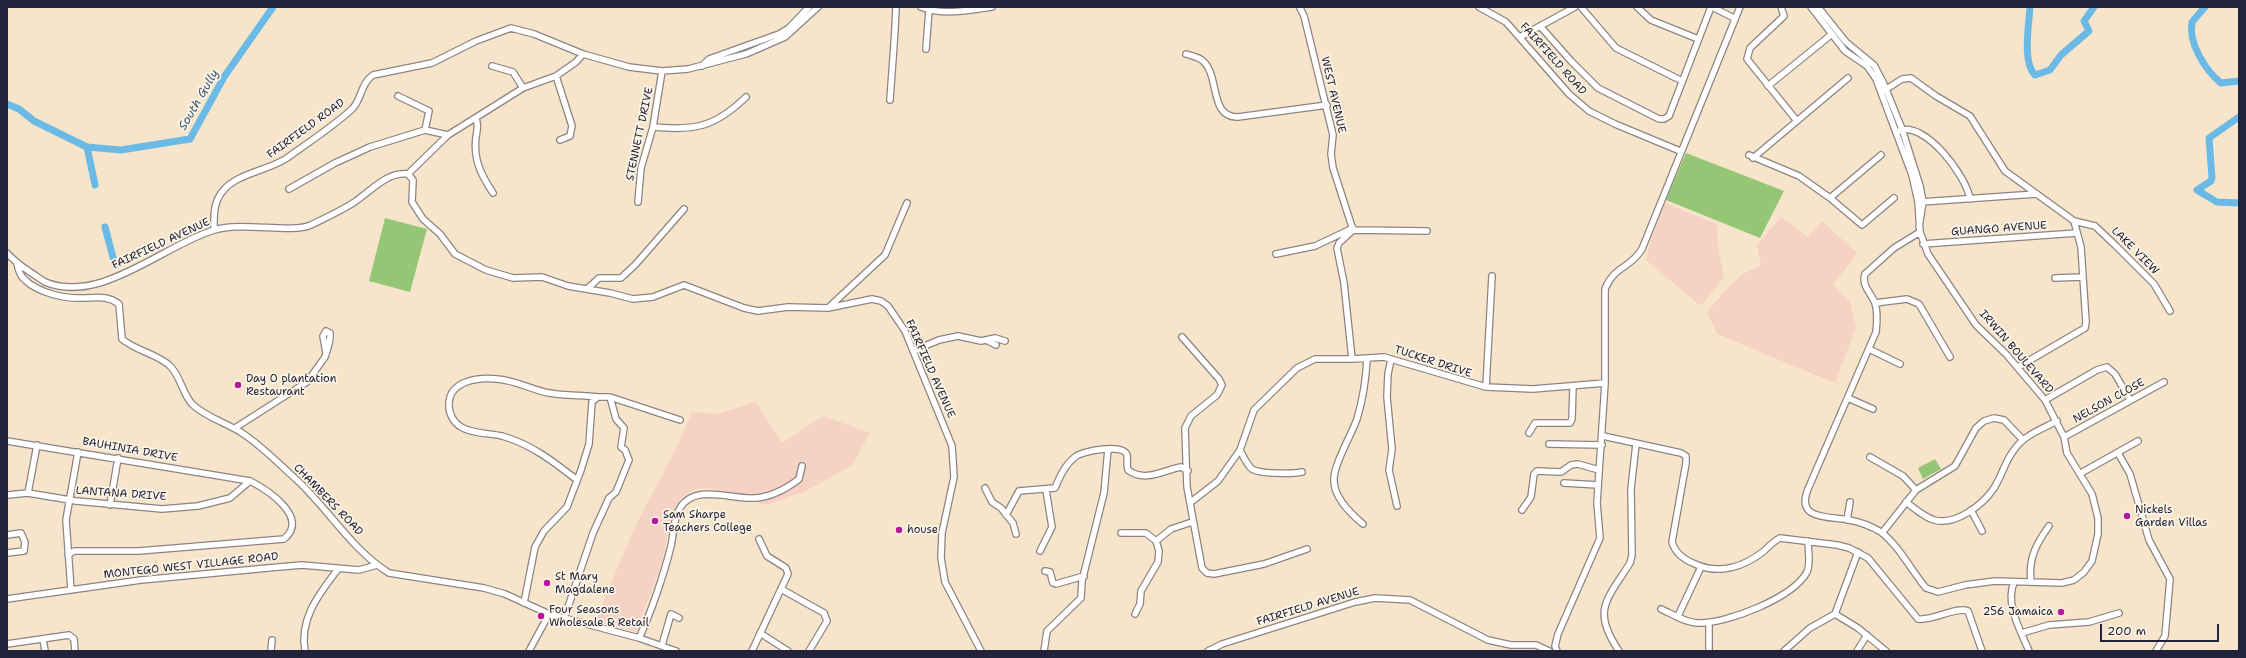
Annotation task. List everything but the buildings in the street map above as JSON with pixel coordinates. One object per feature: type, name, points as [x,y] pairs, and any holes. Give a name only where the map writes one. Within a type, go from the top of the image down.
[{"type":"street","name":"FAIRFIELD ROAD","points":[[702,66],[709,60],[779,34],[789,28],[809,7]]},
{"type":"street","name":"FAIRFIELD ROAD","points":[[214,230],[214,212],[223,191],[239,180],[278,164],[347,114],[358,101],[366,80],[373,75],[432,63],[476,41],[511,28],[534,34],[583,54],[629,67],[662,71],[702,66],[746,54],[785,37],[818,7]]},
{"type":"street","points":[[890,100],[892,60],[895,50],[896,7]]},
{"type":"street","points":[[921,7],[947,13],[992,7]]},
{"type":"street","name":"FAIRFIELD ROAD","points":[[1479,7],[1506,22],[1569,94],[1588,111],[1614,124],[1680,151]]},
{"type":"street","points":[[1520,37],[1575,7]]},
{"type":"street","points":[[1581,7],[1616,48],[1682,81]]},
{"type":"street","points":[[1637,7],[1651,20],[1698,39]]},
{"type":"street","points":[[1540,26],[1571,62],[1598,88],[1659,119],[1664,119],[1669,116],[1698,39],[1712,7],[1734,18]]},
{"type":"street","points":[[1557,651],[1555,646],[1558,634],[1600,538],[1598,485],[1603,436],[1605,383],[1605,289],[1611,275],[1618,269],[1635,260],[1642,249],[1680,151],[1734,18],[1740,7]]},
{"type":"street","points":[[1781,7],[1784,16],[1750,48],[1746,59],[1797,121]]},
{"type":"street","name":"IRWIN BOULEVARD","points":[[1811,7],[1832,34],[1839,38]]},
{"type":"street","name":"IRWIN BOULEVARD","points":[[1818,7],[1839,38],[1845,51],[1860,57],[1884,91],[1899,130],[1920,202],[1919,230],[1923,244],[1976,325],[2018,367],[2045,400],[2064,437],[2067,453],[2081,473]]},
{"type":"street","name":"WEST AVENUE","points":[[1300,8],[1304,16],[1327,105],[1333,137],[1331,154],[1334,168],[1353,229]]},
{"type":"street","points":[[926,48],[929,10]]},
{"type":"street","points":[[1768,86],[1832,34]]},
{"type":"street","points":[[408,174],[448,135],[476,119],[522,88],[556,76],[576,62],[583,54]]},
{"type":"street","points":[[1186,54],[1197,57],[1206,63],[1221,108],[1227,115],[1238,117],[1327,105]]},
{"type":"street","points":[[492,66],[513,72],[522,88]]},
{"type":"street","name":"STENNETT DRIVE","points":[[638,202],[641,168],[653,127],[662,71]]},
{"type":"street","points":[[556,76],[572,126],[570,136],[560,140]]},
{"type":"street","points":[[1848,78],[1797,121],[1751,156],[1799,176],[1830,198],[1862,225],[1894,198]]},
{"type":"street","points":[[1884,91],[1902,79],[1911,78],[1936,96],[1970,116],[2005,170],[2074,222],[2081,247],[2085,328],[2018,367]]},
{"type":"street","points":[[398,96],[429,111],[425,130]]},
{"type":"street","points":[[653,127],[679,130],[711,124],[730,112],[746,97]]},
{"type":"street","points":[[476,119],[479,126],[476,136],[475,156],[478,169],[493,193]]},
{"type":"street","points":[[289,189],[358,152],[425,130],[448,135]]},
{"type":"street","points":[[1899,130],[1914,132],[1940,148],[1967,187],[1970,199]]},
{"type":"street","points":[[1830,198],[1881,155]]},
{"type":"street","name":"FAIRFIELD AVENUE","points":[[7,253],[17,264],[45,282],[84,287],[128,270],[214,230],[246,226],[288,227],[309,225],[355,201],[387,177],[398,173],[408,174],[413,180],[412,202],[416,210],[440,234],[455,254],[465,261],[512,278],[542,278],[568,286],[633,299],[642,299],[684,285],[744,308],[758,310],[788,307],[828,308],[862,300],[881,301],[888,306],[905,331],[952,446],[954,477],[940,548],[944,582],[981,651]]},
{"type":"street","points":[[1920,202],[2036,194]]},
{"type":"street","points":[[828,308],[885,255],[907,204]]},
{"type":"street","points":[[587,289],[599,278],[621,278],[635,266],[684,209]]},
{"type":"street","name":"LAKE VIEW","points":[[2074,222],[2095,226],[2154,284],[2170,311]]},
{"type":"street","points":[[1352,359],[1344,283],[1337,248],[1339,242],[1353,229]]},
{"type":"street","points":[[1276,254],[1315,246],[1353,229],[1427,231]]},
{"type":"street","points":[[1919,230],[1894,248],[1865,274],[1864,283],[1875,303],[1877,327],[1805,499],[1807,509],[1818,517],[1848,520],[1864,524],[1882,533],[1894,546],[1926,588],[1932,591],[1938,592],[1979,583],[2031,582],[2062,584],[2074,580],[2092,561],[2098,534],[2098,518],[2092,494],[2081,473],[2138,441]]},
{"type":"street","name":"GUANGO AVENUE","points":[[1923,244],[2077,233]]},
{"type":"street","name":"CHAMBERS ROAD","points":[[17,264],[24,280],[40,289],[61,296],[82,298],[102,297],[112,299],[118,304],[122,339],[130,346],[169,365],[175,371],[184,393],[193,405],[217,420],[235,428],[256,444],[310,493],[331,518],[376,565],[389,573],[484,588],[505,594],[549,614],[564,619],[639,638],[676,651]]},
{"type":"street","points":[[1486,387],[1492,276]]},
{"type":"street","points":[[2055,278],[2082,277]]},
{"type":"street","points":[[1875,303],[1907,299],[1919,304],[1950,357]]},
{"type":"street","points":[[913,351],[947,338],[958,336],[988,341],[996,345]]},
{"type":"street","points":[[1182,337],[1219,379],[1222,385],[1218,395],[1187,421],[1185,428],[1185,447],[1188,471],[1187,487],[1191,502],[1192,522],[1202,568],[1211,574],[1264,564],[1307,549]]},
{"type":"street","points":[[988,341],[995,338],[1005,341]]},
{"type":"street","points":[[1869,349],[1900,364]]},
{"type":"street","points":[[235,428],[307,382],[321,364],[326,353]]},
{"type":"street","name":"TUCKER DRIVE","points":[[1191,502],[1218,481],[1240,450],[1254,410],[1297,368],[1308,361],[1321,358],[1367,359],[1380,357],[1486,387],[1511,389],[1605,383]]},
{"type":"street","points":[[1363,524],[1342,501],[1336,490],[1334,479],[1357,420],[1366,379],[1367,359]]},
{"type":"street","points":[[1391,359],[1388,374],[1387,398],[1392,449],[1389,470],[1397,506]]},
{"type":"street","points":[[2045,400],[2097,370],[2107,367],[2114,374],[2130,400]]},
{"type":"street","points":[[577,480],[549,457],[529,446],[502,436],[472,431],[460,426],[452,418],[449,410],[450,398],[455,388],[471,380],[497,379],[550,393],[598,398],[610,397],[680,420]]},
{"type":"street","name":"NELSON CLOSE","points":[[2064,437],[2164,382]]},
{"type":"street","points":[[1529,433],[1535,423],[1570,422],[1572,418],[1572,386]]},
{"type":"street","points":[[564,619],[593,533],[609,498],[616,492],[629,460],[625,450],[621,447],[624,428],[616,419],[610,397]]},
{"type":"street","points":[[524,603],[536,547],[544,531],[567,507],[577,480],[589,444],[592,402],[598,398]]},
{"type":"street","points":[[1848,398],[1873,409]]},
{"type":"street","points":[[1882,533],[1916,490],[1955,466],[1976,428],[1984,421],[1994,418],[2004,420],[2023,440]]},
{"type":"street","points":[[1906,502],[1934,520],[1947,521],[1971,510],[1989,495],[2013,450],[2023,440],[2057,421]]},
{"type":"street","points":[[1603,436],[1681,453],[1686,456],[1672,542],[1683,558],[1701,567],[1719,570],[1728,569],[1757,555],[1780,538],[1837,545],[1858,552],[1868,558],[1918,619],[1935,618],[1961,610],[1968,611],[1982,651]]},
{"type":"street","name":"BAUHINIA DRIVE","points":[[7,441],[118,458],[250,481]]},
{"type":"street","points":[[1549,444],[1602,445]]},
{"type":"street","points":[[1619,651],[1608,635],[1603,618],[1603,607],[1630,563],[1632,555],[1632,473],[1636,444]]},
{"type":"street","points":[[28,493],[37,445]]},
{"type":"street","points":[[1006,515],[1019,491],[1046,490],[1055,488],[1064,469],[1079,453],[1108,449],[1123,450],[1127,455],[1128,470],[1138,475],[1158,475],[1182,467],[1188,471]]},
{"type":"street","points":[[1044,651],[1047,631],[1081,598],[1084,576],[1104,493],[1108,449]]},
{"type":"street","points":[[1240,450],[1250,467],[1255,470],[1286,473],[1302,472]]},
{"type":"street","points":[[71,590],[66,533],[68,500],[78,452]]},
{"type":"street","points":[[2118,453],[2130,474],[2149,540],[2170,579],[2166,636],[2156,651]]},
{"type":"street","points":[[1870,457],[1903,476],[1916,490]]},
{"type":"street","points":[[110,505],[118,458]]},
{"type":"street","points":[[1522,510],[1531,497],[1534,474],[1537,471],[1561,472],[1576,464],[1599,470]]},
{"type":"street","points":[[639,638],[668,558],[676,518],[683,504],[689,498],[700,494],[755,498],[776,493],[799,479],[802,466]]},
{"type":"street","points":[[68,555],[74,551],[138,551],[284,539],[292,530],[293,524],[290,513],[269,493],[250,481]]},
{"type":"street","name":"LANTANA DRIVE","points":[[7,495],[28,493],[68,500],[162,509],[198,506],[230,498],[250,481]]},
{"type":"street","points":[[1564,483],[1598,485]]},
{"type":"street","points":[[985,488],[992,502],[1013,523],[1016,534]]},
{"type":"street","points":[[1040,551],[1052,527],[1046,490]]},
{"type":"street","points":[[1848,520],[1850,502]]},
{"type":"street","points":[[1971,510],[1982,531]]},
{"type":"street","points":[[1156,541],[1171,528],[1192,522]]},
{"type":"street","points":[[2031,582],[2031,558],[2034,548],[2049,526]]},
{"type":"street","points":[[1121,533],[1143,532],[1156,541],[1159,551],[1158,562],[1141,590],[1140,604],[1135,614]]},
{"type":"street","points":[[7,535],[21,533],[25,547],[24,551],[7,554]]},
{"type":"street","points":[[752,651],[788,574],[786,568],[767,556],[759,539]]},
{"type":"street","points":[[1661,609],[1696,623],[1709,622],[1745,614],[1763,606],[1794,586],[1807,572],[1808,541]]},
{"type":"street","points":[[1784,651],[1810,628],[1835,614],[1858,552]]},
{"type":"street","name":"MONTEGO WEST VILLAGE ROAD","points":[[7,599],[141,580],[268,568],[302,565],[359,570],[376,565]]},
{"type":"street","points":[[1678,616],[1701,567]]},
{"type":"street","points":[[305,651],[304,638],[308,614],[316,597],[338,569]]},
{"type":"street","points":[[1044,570],[1050,572],[1053,583],[1056,584],[1084,576]]},
{"type":"street","points":[[2014,582],[2011,589],[2011,604],[2029,651]]},
{"type":"street","points":[[781,590],[824,613],[827,617],[828,621],[809,651]]},
{"type":"street","name":"FAIRFIELD AVENUE","points":[[1208,651],[1222,644],[1330,610],[1375,598],[1410,600],[1488,640],[1511,645],[1536,645],[1549,651]]},
{"type":"street","points":[[2022,633],[2049,626],[2089,622],[2119,613]]},
{"type":"street","points":[[529,651],[549,614]]},
{"type":"street","points":[[662,645],[671,614],[679,618]]},
{"type":"street","points":[[1835,614],[1867,635],[1886,651]]},
{"type":"street","points":[[1709,622],[1709,651]]},
{"type":"street","points":[[760,633],[788,651]]},
{"type":"street","points":[[7,644],[69,635],[74,639],[75,651]]},
{"type":"street","points":[[1857,651],[1867,635]]},
{"type":"street","points":[[43,639],[45,651]]},
{"type":"street","points":[[271,651],[272,640]]},
{"type":"shaded area","points":[[1665,203],[1717,224],[1718,246],[1724,277],[1703,304],[1698,304],[1646,260],[1649,246]]},
{"type":"shaded area","points":[[1781,217],[1808,237],[1822,221],[1857,253],[1833,285],[1850,301],[1856,327],[1835,383],[1717,334],[1707,312],[1724,292],[1743,274],[1761,265],[1757,244]]},
{"type":"shaded area","name":"Sam Sharpe Teachers College","points":[[756,402],[782,443],[823,416],[870,433],[852,465],[806,491],[766,505],[709,488],[695,489],[681,498],[672,513],[662,563],[636,632],[595,622],[633,531],[678,444],[692,412],[718,414]]},
{"type":"green space","points":[[1686,153],[1784,191],[1760,238],[1666,200]]},
{"type":"green space","points":[[385,218],[427,229],[410,292],[369,281]]},
{"type":"green space","points":[[1935,459],[1941,469],[1923,479],[1918,468]]},
{"type":"waterway","name":"South Gully","points":[[87,147],[121,150],[190,139],[224,77],[273,7]]},
{"type":"waterway","name":"South Gully","points":[[2030,7],[2027,53],[2031,69],[2035,75],[2050,70],[2061,55],[2089,31],[2084,21],[2094,7]]},
{"type":"waterway","name":"South Gully","points":[[2205,7],[2192,22],[2191,30],[2199,56],[2209,71],[2221,83],[2239,81]]},
{"type":"waterway","name":"South Gully","points":[[7,104],[19,109],[34,121],[87,147],[95,185]]},
{"type":"waterway","name":"South Gully","points":[[2239,117],[2209,138],[2212,178],[2211,181],[2197,190],[2217,202],[2239,203]]},
{"type":"waterway","name":"South Gully","points":[[105,227],[115,265]]},
{"type":"place","name":"Day O plantation Restaurant","points":[[238,385]]},
{"type":"place","name":"Nickels Garden Villas","points":[[2127,516]]},
{"type":"place","name":"Sam Sharpe Teachers College","points":[[655,521]]},
{"type":"place","name":"house","points":[[899,530]]},
{"type":"place","name":"St Mary Magdalene","points":[[547,583]]},
{"type":"place","name":"256 Jamaica","points":[[2061,612]]},
{"type":"place","name":"Four Seasons Wholesale & Retail","points":[[541,616]]}]
